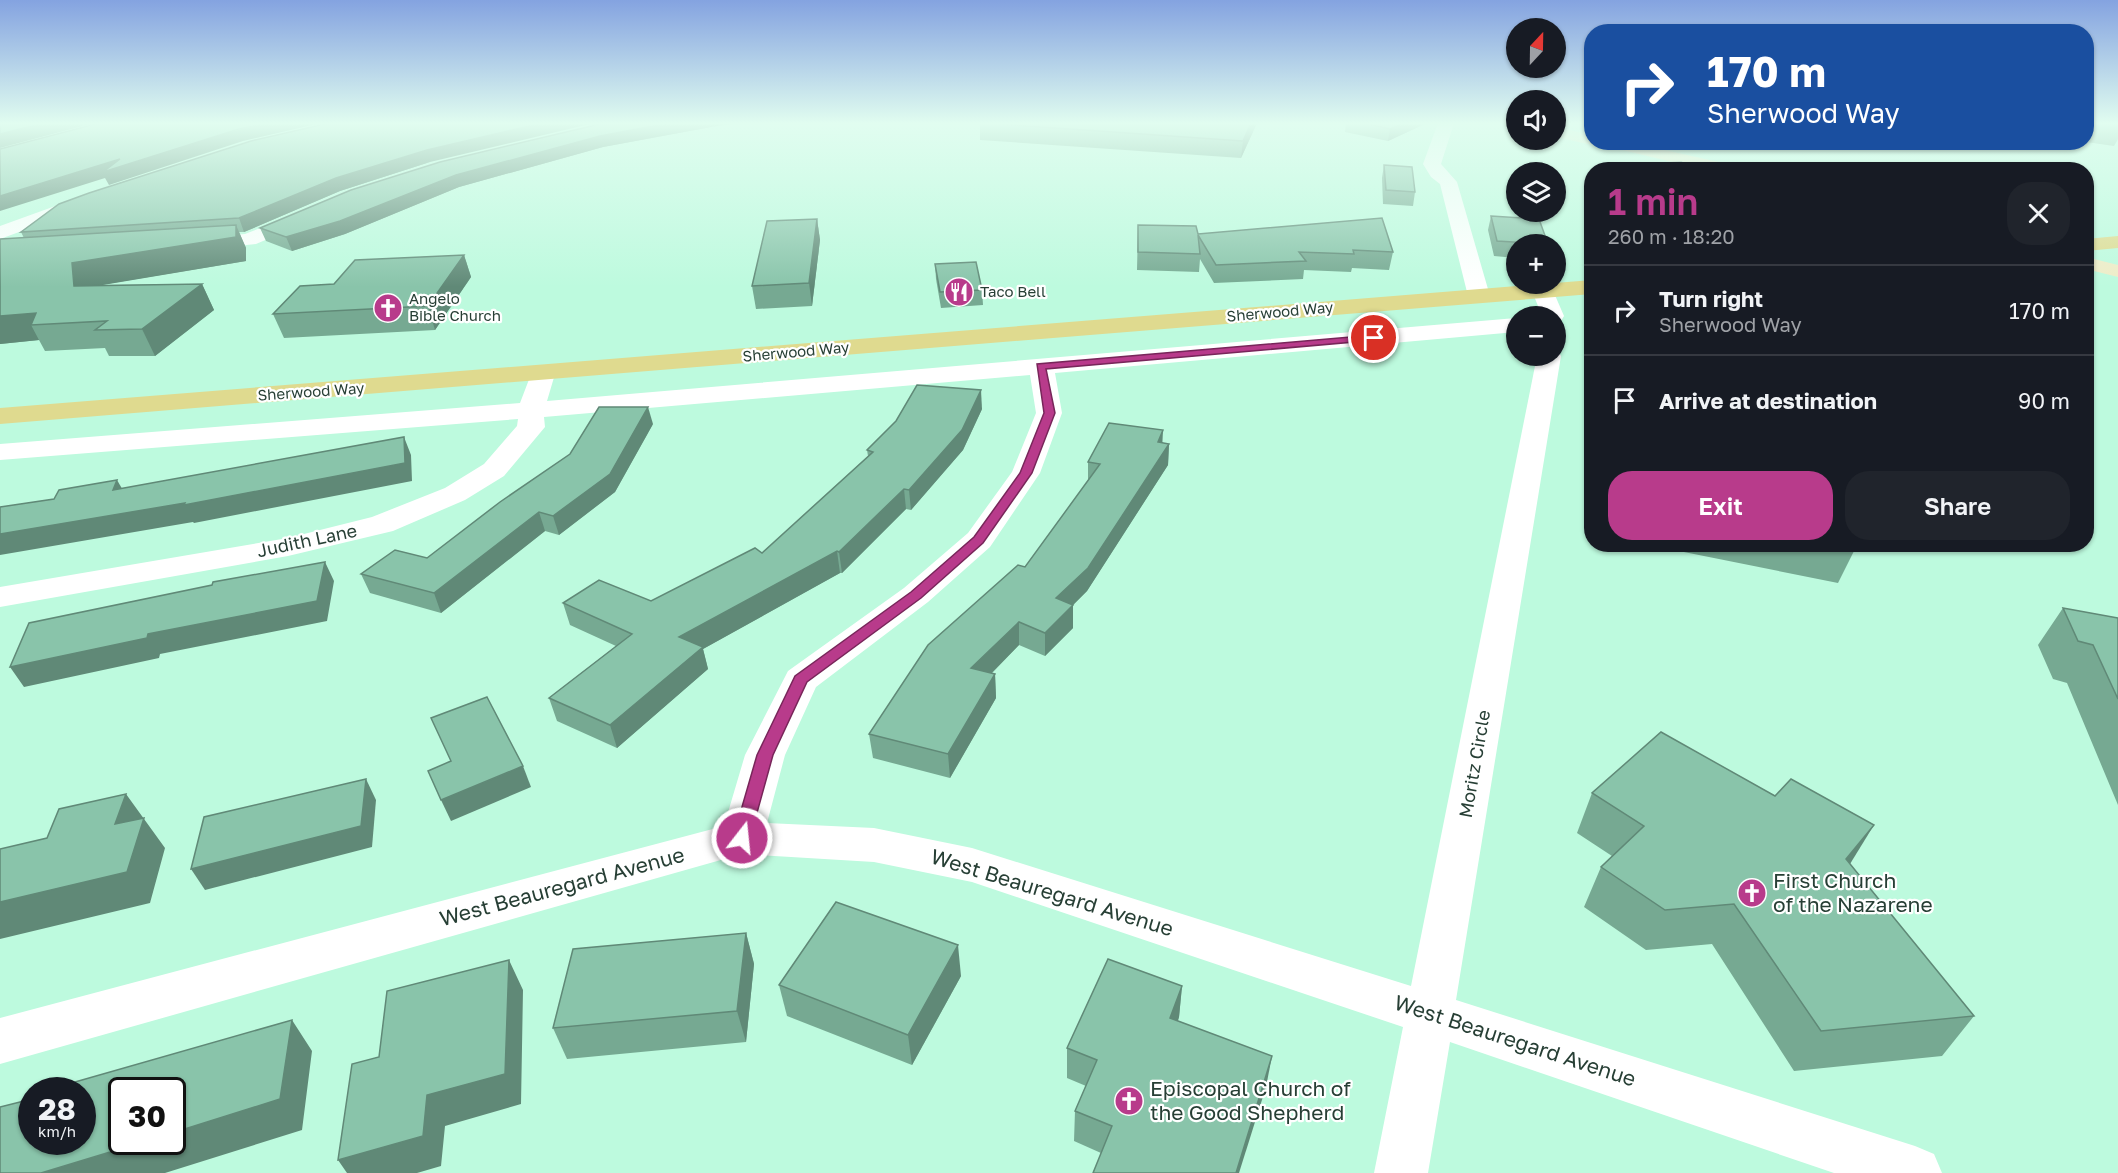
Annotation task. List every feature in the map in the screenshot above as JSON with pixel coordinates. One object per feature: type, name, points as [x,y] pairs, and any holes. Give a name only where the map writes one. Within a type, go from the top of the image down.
[{"type":"main road","points":[[2094,244],[2118,242]]},
{"type":"main road","points":[[2094,265],[2118,271]]},
{"type":"main road","name":"Sherwood Way","points":[[1566,289],[1584,288]]},
{"type":"main road","name":"Sherwood Way","points":[[0,417],[1506,294]]},
{"type":"street","points":[[1443,178],[1448,182],[1479,296]]},
{"type":"street","points":[[0,232],[98,196]]},
{"type":"street","points":[[178,245],[249,240],[318,210]]},
{"type":"street","name":"Sherwood Way","points":[[0,453],[531,410],[1506,326]]},
{"type":"street","points":[[742,838],[765,755],[801,680],[916,595],[979,540],[1026,473],[1049,413],[1041,366]]},
{"type":"street","name":"Moritz Circle","points":[[1401,1173],[1547,366]]},
{"type":"street","name":"Judith Lane","points":[[0,597],[288,547],[382,525],[455,494],[494,470],[531,427],[531,410],[542,374]]},
{"type":"street","name":"West Beauregard Avenue","points":[[0,1041],[742,838],[874,845],[972,865],[1430,1012],[1915,1173]]},
{"type":"building","points":[[0,178],[59,178],[0,196]]},
{"type":"building","points":[[137,178],[337,178],[239,218],[21,232],[59,204]]},
{"type":"building","points":[[390,178],[449,178],[340,221],[286,237],[260,228],[351,190]]},
{"type":"building","points":[[1385,178],[1413,178],[1415,192],[1386,190]]},
{"type":"building","points":[[1491,216],[1506,217],[1506,222],[1540,222],[1544,234],[1506,234],[1506,242],[1497,241]]},
{"type":"building","points":[[1382,218],[1393,252],[1353,250],[1354,254],[1299,252],[1306,261],[1216,265],[1198,235],[1200,254],[1138,252],[1138,225],[1196,226],[1198,234]]},
{"type":"building","points":[[817,219],[809,283],[752,286],[767,221]]},
{"type":"building","points":[[236,225],[236,237],[72,263],[74,286],[202,284],[142,329],[95,330],[107,321],[31,325],[36,313],[0,316],[0,239]]},
{"type":"building","points":[[464,255],[428,306],[273,314],[300,286],[334,284],[355,260]]},
{"type":"building","points":[[976,262],[982,290],[940,292],[935,264]]},
{"type":"building","points":[[917,385],[981,390],[962,430],[909,490],[904,489],[839,552],[837,551],[679,637],[703,647],[610,725],[549,698],[632,634],[563,603],[599,580],[651,601],[755,548],[762,553],[873,452],[867,450],[896,421]]},
{"type":"building","points":[[599,407],[648,407],[610,474],[553,516],[539,512],[434,593],[361,574],[395,550],[427,558],[500,502],[570,454]]},
{"type":"building","points":[[1109,423],[1163,430],[1158,442],[1169,444],[1088,568],[1056,598],[1073,605],[1045,633],[1019,622],[971,668],[995,674],[948,754],[869,734],[928,645],[1018,565],[1025,567],[1100,464],[1088,462]]},
{"type":"building","points":[[404,437],[405,463],[184,505],[185,503],[0,534],[0,507],[54,499],[59,490],[117,480],[113,490]]},
{"type":"building","points":[[325,562],[317,601],[148,634],[147,638],[10,667],[29,623],[212,585],[213,582]]},
{"type":"building","points":[[2063,608],[2118,618],[2118,699],[2093,645],[2078,641]]},
{"type":"building","points":[[487,697],[523,766],[441,800],[428,771],[451,761],[431,718]]},
{"type":"building","points":[[1661,732],[1775,796],[1791,779],[1874,825],[1846,859],[1974,1016],[1821,1031],[1734,904],[1665,910],[1601,867],[1644,826],[1592,793]]},
{"type":"building","points":[[366,779],[361,826],[191,869],[204,817]]},
{"type":"building","points":[[126,794],[115,824],[144,818],[127,872],[0,902],[0,849],[47,838],[59,809]]},
{"type":"building","points":[[836,902],[958,945],[908,1035],[779,985]]},
{"type":"building","points":[[746,933],[737,1011],[553,1028],[573,949]]},
{"type":"building","points":[[1108,959],[1182,986],[1170,1018],[1272,1056],[1236,1173],[1093,1173],[1112,1126],[1075,1111],[1097,1060],[1067,1048]]},
{"type":"building","points":[[509,960],[505,1074],[427,1095],[423,1136],[338,1160],[352,1064],[379,1057],[387,991]]},
{"type":"building","points":[[292,1020],[280,1099],[186,1129],[186,1077],[108,1077],[108,1153],[41,1173],[0,1173],[0,1107],[18,1102],[18,1155],[96,1155],[96,1077],[92,1077]]},
{"type":"place","name":"Taco Bell","points":[[959,292]]},
{"type":"place","name":"Angelo Bible Church","points":[[388,308]]},
{"type":"place","name":"First Church of the Nazarene","points":[[1752,893]]},
{"type":"place","name":"Episcopal Church of the Good Shepherd","points":[[1129,1101]]},
{"type":"route","points":[[742,838],[765,755],[801,680],[916,595],[979,540],[1026,473],[1049,413],[1041,366],[1374,338]]}]
